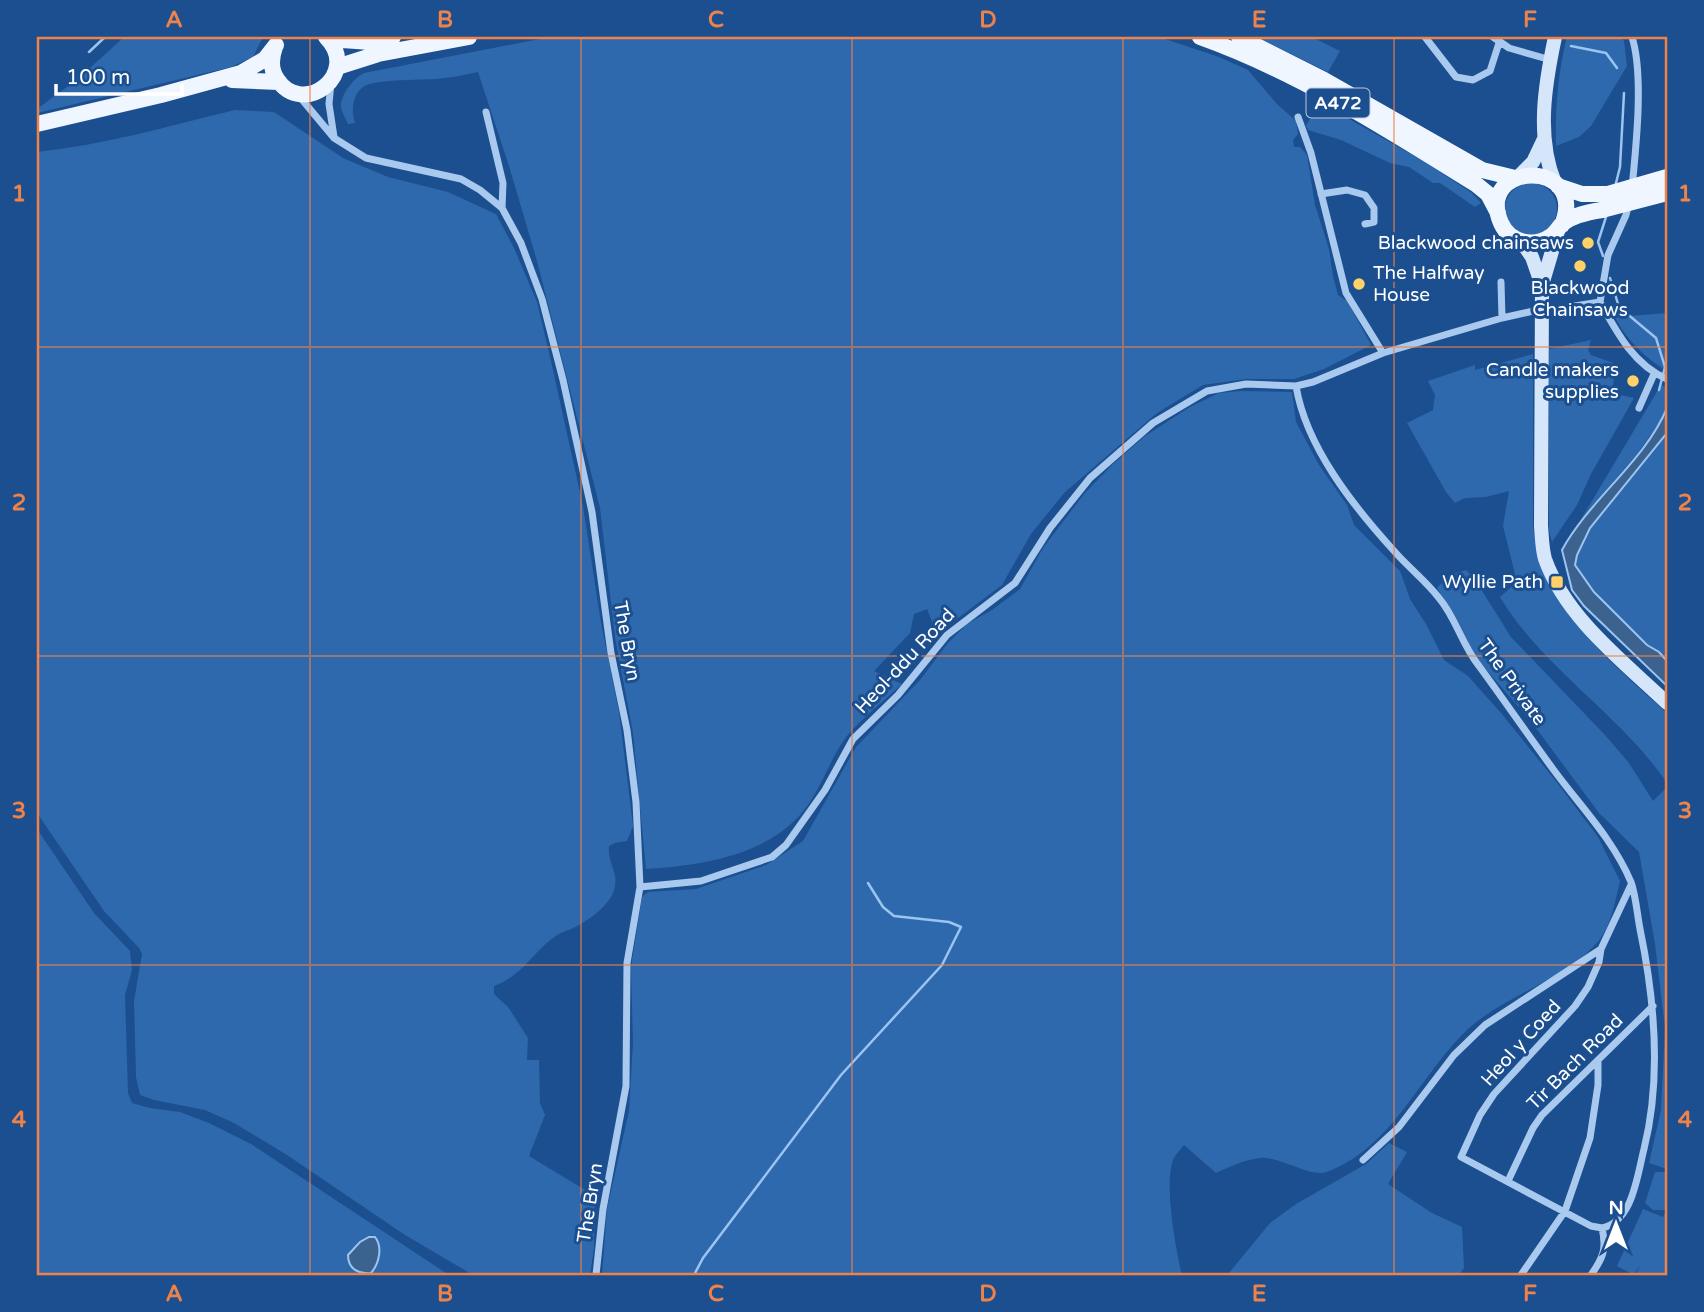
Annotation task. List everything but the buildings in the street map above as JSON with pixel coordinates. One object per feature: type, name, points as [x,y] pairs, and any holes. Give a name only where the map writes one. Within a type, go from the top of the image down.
[{"type":"main road","points":[[327,38],[370,42],[393,37]]},
{"type":"main road","points":[[219,79],[279,82],[296,93],[316,93],[334,74],[379,54],[469,37]]},
{"type":"main road","name":"A472","points":[[1200,37],[1282,72],[1360,116],[1476,185],[1488,194],[1498,213]]},
{"type":"main road","name":"A472","points":[[1238,37],[1324,80],[1476,167],[1498,176],[1517,177]]},
{"type":"main road","points":[[1542,285],[1565,204],[1548,165],[1544,137],[1555,37]]},
{"type":"main road","points":[[327,38],[337,57],[334,74]]},
{"type":"main road","points":[[37,124],[219,79],[253,67],[265,59],[279,41]]},
{"type":"main road","points":[[279,41],[272,64],[279,82]]},
{"type":"main road","points":[[1544,137],[1533,162],[1506,186],[1500,197],[1498,213],[1507,231],[1521,241],[1532,257],[1549,309],[1541,526],[1545,559],[1559,587],[1591,630],[1667,704]]},
{"type":"main road","points":[[1517,177],[1535,174],[1582,194],[1608,194],[1667,177]]},
{"type":"main road","points":[[1521,241],[1537,242],[1549,238],[1584,213],[1667,193]]},
{"type":"street","points":[[1425,37],[1456,77],[1473,79],[1490,71],[1496,40],[1527,54],[1551,60]]},
{"type":"street","points":[[1632,37],[1635,48],[1637,100],[1632,191],[1626,215],[1608,255],[1600,302],[1635,358],[1667,379]]},
{"type":"street","points":[[334,74],[329,104],[334,138]]},
{"type":"street","name":"The Bryn","points":[[296,93],[334,138],[366,158],[461,179],[502,208],[521,243],[541,299],[563,380],[592,512],[611,653],[627,730],[636,802],[640,887],[627,963],[626,1086],[603,1209],[596,1275]]},
{"type":"street","points":[[486,112],[503,183],[502,208]]},
{"type":"street","points":[[1298,117],[1311,153],[1346,293],[1383,353]]},
{"type":"street","points":[[1321,194],[1347,190],[1365,195],[1374,208],[1374,222],[1365,223]]},
{"type":"street","points":[[1500,282],[1502,318]]},
{"type":"street","points":[[1500,292],[1512,292]]},
{"type":"street","points":[[1296,386],[1383,353],[1502,318],[1600,302]]},
{"type":"street","points":[[1639,408],[1656,374]]},
{"type":"street","name":"Heol-ddu Road","points":[[640,887],[701,881],[772,857],[786,845],[825,790],[852,739],[898,695],[947,635],[1015,583],[1050,528],[1077,493],[1090,478],[1153,423],[1207,391],[1246,384],[1296,386]]},
{"type":"street","name":"The Private","points":[[1296,386],[1309,432],[1349,495],[1372,526],[1446,607],[1473,659],[1552,768],[1603,832],[1632,884],[1653,1006],[1655,1071],[1645,1144],[1629,1200],[1622,1218],[1614,1226],[1602,1228]]},
{"type":"street","name":"Heol y Coed","points":[[1508,1181],[1461,1157],[1480,1115],[1494,1094],[1569,1013],[1588,987],[1599,962],[1601,949],[1632,884]]},
{"type":"street","points":[[1363,1160],[1399,1128],[1454,1055],[1485,1025],[1601,949]]},
{"type":"street","name":"Tir Bach Road","points":[[1508,1181],[1542,1115],[1653,1006]]},
{"type":"street","points":[[1521,1275],[1564,1211],[1590,1139],[1598,1085],[1598,1062]]},
{"type":"street","points":[[1508,1181],[1591,1226],[1602,1228],[1604,1254],[1591,1275]]},
{"type":"shaded area","points":[[124,37],[263,37],[253,57],[231,67],[37,113],[37,109],[79,78]]},
{"type":"shaded area","points":[[550,37],[1159,37],[1219,57],[1248,70],[1277,104],[1296,121],[1298,134],[1293,140],[1294,147],[1300,147],[1307,155],[1315,205],[1329,249],[1338,295],[1347,301],[1371,345],[1324,369],[1294,379],[1246,379],[1203,385],[1157,413],[1064,493],[1031,534],[1002,585],[937,634],[927,609],[914,614],[910,633],[874,671],[902,684],[847,736],[815,794],[795,820],[778,834],[737,854],[691,864],[646,869],[633,733],[615,637],[600,508],[537,261],[478,72],[445,78],[369,84],[359,90],[355,99],[355,123],[348,124],[341,107],[348,87],[364,73]]},
{"type":"shaded area","points":[[1257,37],[1312,37],[1340,51],[1328,72]]},
{"type":"shaded area","points":[[1567,37],[1620,37],[1624,41],[1627,66],[1591,126],[1579,137],[1556,146],[1558,91]]},
{"type":"shaded area","points":[[1319,102],[1425,162],[1472,193],[1481,203],[1475,207],[1440,183],[1433,183],[1409,167],[1390,163],[1341,140],[1308,130],[1306,126]]},
{"type":"shaded area","points":[[235,110],[274,112],[343,158],[388,177],[448,192],[496,214],[537,302],[583,506],[601,623],[619,712],[633,826],[627,841],[609,846],[615,886],[607,903],[587,920],[548,942],[521,969],[494,986],[494,994],[508,1007],[528,1038],[527,1060],[539,1060],[540,1103],[545,1115],[529,1156],[595,1196],[594,1248],[590,1275],[473,1275],[405,1235],[287,1155],[234,1123],[205,1110],[140,1095],[136,1077],[134,1001],[142,954],[104,911],[37,813],[37,152],[112,140]]},
{"type":"shaded area","points":[[1531,183],[1541,185],[1549,191],[1555,199],[1555,219],[1549,227],[1541,233],[1531,235],[1521,233],[1513,227],[1507,219],[1505,209],[1507,199],[1513,191],[1521,185]]},
{"type":"shaded area","points":[[1610,304],[1618,304],[1629,316],[1667,313],[1667,371],[1632,343]]},
{"type":"shaded area","points":[[1591,340],[1588,350],[1591,355],[1616,364],[1612,393],[1634,398],[1591,474],[1577,505],[1552,542],[1549,531],[1549,349]]},
{"type":"shaded area","points":[[1533,354],[1533,525],[1539,555],[1550,583],[1582,631],[1667,713],[1667,783],[1627,735],[1538,647],[1500,597],[1517,582],[1503,526],[1509,491],[1486,497],[1465,498],[1455,503],[1407,423],[1433,410],[1435,395],[1428,381],[1475,365],[1475,370]]},
{"type":"shaded area","points":[[1661,385],[1667,388],[1667,408],[1664,416],[1637,454],[1580,521]]},
{"type":"shaded area","points":[[1292,392],[1296,422],[1319,465],[1347,505],[1354,525],[1400,571],[1410,599],[1444,660],[1468,676],[1501,713],[1598,837],[1620,881],[1612,915],[1600,939],[1566,969],[1498,1007],[1467,1030],[1388,1128],[1350,1161],[1320,1173],[1261,1158],[1216,1173],[1184,1145],[1174,1158],[1170,1182],[1172,1216],[1182,1275],[602,1275],[607,1209],[629,1111],[633,1043],[631,967],[642,897],[648,892],[696,889],[766,865],[803,841],[856,747],[920,680],[948,643],[967,624],[1020,589],[1043,548],[1084,494],[1113,464],[1145,436],[1190,407],[1219,393]]},
{"type":"shaded area","points":[[1667,408],[1667,433],[1590,528],[1575,565],[1594,592],[1647,645],[1667,661],[1667,686],[1584,606],[1572,590],[1562,550],[1587,514],[1645,445]]},
{"type":"shaded area","points":[[1667,433],[1667,661],[1617,616],[1575,566],[1577,555],[1590,528]]},
{"type":"shaded area","points":[[1466,570],[1474,578],[1511,637],[1605,735],[1629,763],[1653,801],[1667,787],[1667,1169],[1649,1163],[1661,1110],[1665,1028],[1655,944],[1639,852],[1599,813],[1530,720],[1476,658],[1458,621],[1437,588],[1449,575]]},
{"type":"shaded area","points":[[37,829],[94,913],[130,951],[132,970],[125,995],[128,1093],[132,1103],[180,1112],[251,1144],[449,1275],[37,1275]]},
{"type":"shaded area","points":[[1389,1143],[1407,1152],[1388,1184],[1432,1213],[1462,1227],[1464,1268],[1459,1275],[1220,1275],[1229,1273],[1270,1223],[1296,1204],[1366,1164]]},
{"type":"shaded area","points":[[1655,1172],[1667,1172],[1667,1275],[1636,1275],[1640,1265],[1634,1275],[1617,1266],[1643,1209],[1663,1217],[1666,1210],[1653,1210],[1645,1203]]},
{"type":"shaded area","points":[[369,1237],[375,1237],[379,1255],[371,1273],[362,1273],[352,1267],[348,1255]]},
{"type":"waterway","points":[[89,52],[105,37]]},
{"type":"waterway","points":[[1571,46],[1606,53],[1617,68]]},
{"type":"waterway","points":[[1615,187],[1620,167],[1624,93]]},
{"type":"waterway","points":[[1603,256],[1598,242],[1606,217]]},
{"type":"waterway","points":[[1610,278],[1619,307],[1656,338],[1665,367],[1659,390]]},
{"type":"waterway","points":[[694,1275],[703,1258],[841,1075],[942,965],[961,927],[949,922],[894,916],[883,907],[868,883]]},
{"type":"place","name":"Blackwood chainsaws","points":[[1588,243]]},
{"type":"place","name":"Blackwood Chainsaws","points":[[1580,266]]},
{"type":"place","name":"The Halfway House","points":[[1359,284]]},
{"type":"place","name":"Candle makers supplies","points":[[1633,381]]},
{"type":"place","name":"Wyllie Path","points":[[1557,582]]}]
